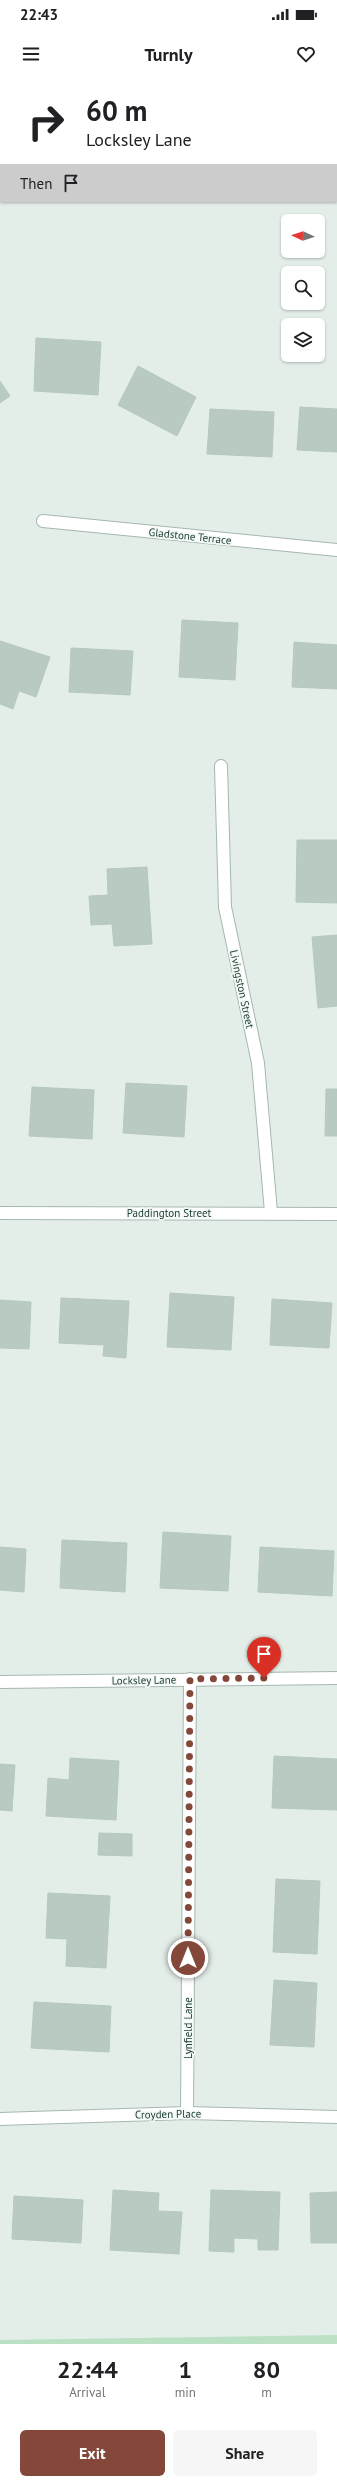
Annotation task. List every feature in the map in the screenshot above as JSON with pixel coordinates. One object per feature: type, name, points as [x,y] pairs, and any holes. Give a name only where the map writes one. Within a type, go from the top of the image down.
[{"type":"street","name":"Gladstone Terrace","points":[[43,521],[337,550]]},
{"type":"street","name":"Livingston Street","points":[[221,766],[225,907],[258,1063],[271,1212]]},
{"type":"street","name":"Paddington Street","points":[[0,1213],[271,1212],[337,1214]]},
{"type":"street","name":"Locksley Lane","points":[[0,1682],[337,1678]]},
{"type":"street","name":"Lynfield Lane","points":[[187,2113],[190,1679]]},
{"type":"street","name":"Croyden Place","points":[[0,2119],[187,2113],[337,2117]]},
{"type":"green space","points":[[337,2335],[337,2344],[0,2344],[0,2340]]},
{"type":"building","points":[[36,338],[101,342],[98,395],[34,391]]},
{"type":"building","points":[[138,366],[196,397],[177,436],[118,405]]},
{"type":"building","points":[[0,381],[10,396],[0,403]]},
{"type":"building","points":[[300,407],[337,409],[337,452],[297,450]]},
{"type":"building","points":[[210,409],[274,412],[272,457],[207,454]]},
{"type":"building","points":[[182,620],[238,623],[235,680],[179,677]]},
{"type":"building","points":[[0,641],[50,657],[36,697],[19,691],[13,709],[0,704]]},
{"type":"building","points":[[294,642],[337,645],[337,689],[292,687]]},
{"type":"building","points":[[71,648],[133,651],[130,695],[69,692]]},
{"type":"building","points":[[297,840],[337,840],[337,903],[296,902]]},
{"type":"building","points":[[147,867],[152,944],[114,946],[112,924],[91,925],[89,896],[108,895],[107,869]]},
{"type":"building","points":[[337,935],[337,1006],[318,1008],[312,937]]},
{"type":"building","points":[[126,1083],[187,1086],[184,1137],[123,1133]]},
{"type":"building","points":[[32,1087],[94,1090],[92,1139],[29,1136]]},
{"type":"building","points":[[326,1089],[337,1089],[337,1136],[325,1136]]},
{"type":"building","points":[[170,1293],[234,1297],[231,1350],[167,1347]]},
{"type":"building","points":[[61,1298],[129,1301],[126,1358],[103,1356],[104,1345],[59,1343]]},
{"type":"building","points":[[272,1299],[332,1303],[329,1348],[270,1345]]},
{"type":"building","points":[[0,1300],[31,1302],[29,1349],[0,1348]]},
{"type":"building","points":[[163,1532],[231,1536],[228,1591],[160,1588]]},
{"type":"building","points":[[62,1540],[127,1543],[125,1592],[60,1588]]},
{"type":"building","points":[[0,1547],[26,1549],[24,1592],[0,1590]]},
{"type":"building","points":[[260,1547],[334,1551],[332,1596],[258,1592]]},
{"type":"building","points":[[274,1756],[337,1759],[337,1810],[272,1808]]},
{"type":"building","points":[[70,1758],[119,1761],[116,1820],[46,1816],[48,1778],[69,1780]]},
{"type":"building","points":[[0,1764],[15,1765],[12,1811],[0,1810]]},
{"type":"building","points":[[99,1833],[132,1834],[132,1856],[98,1855]]},
{"type":"building","points":[[276,1879],[320,1881],[317,1954],[273,1952]]},
{"type":"building","points":[[48,1893],[110,1896],[106,1968],[66,1966],[67,1939],[46,1938]]},
{"type":"building","points":[[274,1980],[317,1983],[314,2047],[270,2045]]},
{"type":"building","points":[[34,2002],[111,2006],[109,2052],[31,2048]]},
{"type":"building","points":[[113,2190],[159,2193],[158,2211],[182,2212],[179,2254],[110,2250]]},
{"type":"building","points":[[211,2190],[280,2192],[278,2250],[258,2250],[258,2239],[234,2238],[234,2252],[209,2251]]},
{"type":"building","points":[[337,2192],[337,2243],[311,2243],[310,2193]]},
{"type":"building","points":[[14,2196],[83,2200],[81,2243],[12,2239]]},
{"type":"route","points":[[188,1958],[190,1679],[264,1678]]}]
